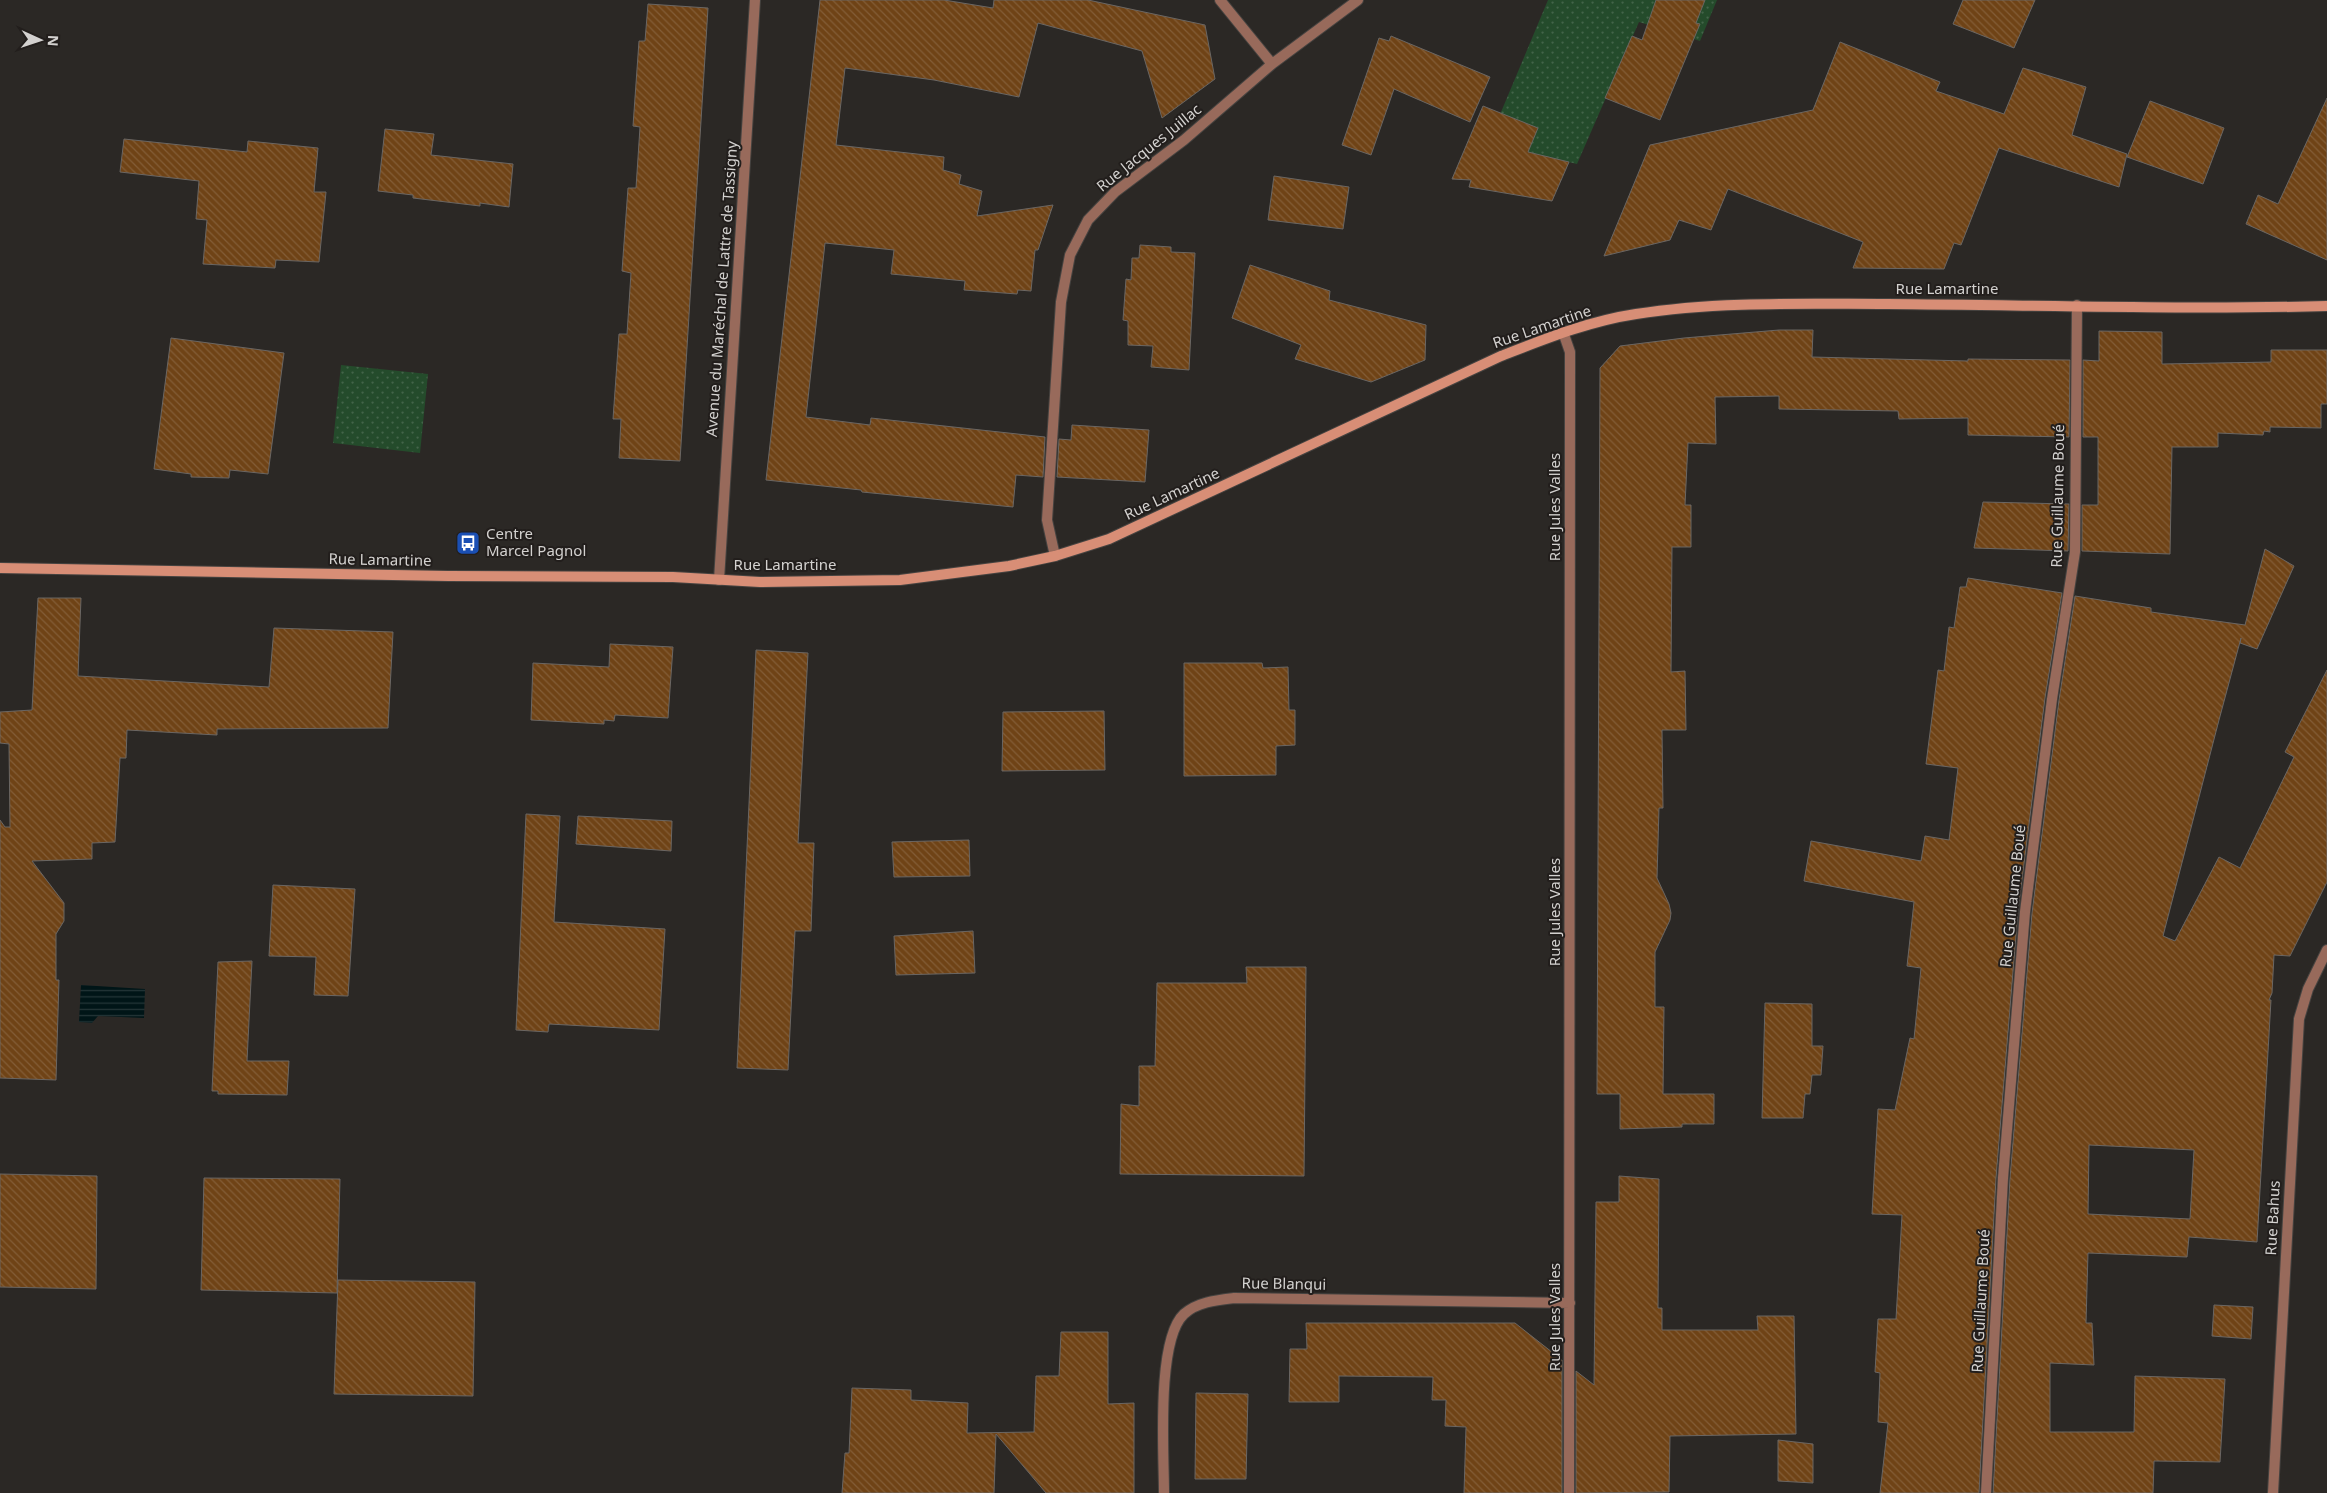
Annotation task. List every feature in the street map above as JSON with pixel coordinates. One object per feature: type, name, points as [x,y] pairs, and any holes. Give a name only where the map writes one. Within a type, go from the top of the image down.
[{"type":"street","name":"Avenue du Maréchal de Lattre de Tassigny","points":[[719,580],[755,0]]},
{"type":"street","points":[[1220,0],[1272,64]]},
{"type":"street","name":"Rue Jacques Juillac","points":[[1055,556],[1047,520],[1061,302],[1070,255],[1088,220],[1115,192],[1184,140],[1272,64],[1358,0]]},
{"type":"street","name":"Rue Lamartine","points":[[0,568],[448,576],[673,577],[760,582],[900,580],[1000,567],[1055,556],[1109,539],[1501,356],[1563,332],[1637,314],[1696,308],[1812,304],[2195,307],[2327,306]]},
{"type":"street","name":"Rue Guillaume Boué","points":[[1986,1493],[2003,1178],[2025,912],[2052,699],[2075,552],[2077,305]]},
{"type":"street","name":"Rue Jules Valles","points":[[1563,332],[1570,352],[1569,1493]]},
{"type":"street","name":"Rue Bahus","points":[[2273,1493],[2299,1019],[2308,989],[2327,950]]},
{"type":"street","name":"Rue Blanqui","points":[[1164,1493],[1165,1364],[1170,1336],[1184,1314],[1207,1302],[1234,1298],[1570,1303]]},
{"type":"green space","points":[[1548,0],[1717,0],[1700,41],[1639,22],[1577,164],[1488,143]]},
{"type":"green space","points":[[341,365],[428,374],[420,453],[333,443]]},
{"type":"shaded area","points":[[81,985],[145,989],[144,1018],[98,1016],[92,1023],[79,1022]]},
{"type":"building","points":[[820,0],[944,0],[993,8],[994,0],[1088,0],[1205,25],[1215,79],[1162,118],[1142,51],[1038,23],[1019,97],[934,80],[845,68],[836,145],[944,157],[943,170],[961,175],[959,184],[982,191],[977,216],[1053,205],[1038,250],[1035,250],[1031,291],[1018,290],[1017,294],[964,290],[965,281],[891,274],[894,250],[825,243],[806,417],[870,425],[871,418],[1045,437],[1043,477],[1016,475],[1013,507],[766,480]]},
{"type":"building","points":[[1656,0],[1705,0],[1696,23],[1700,24],[1660,120],[1605,98],[1632,36],[1642,40]]},
{"type":"building","points":[[1963,0],[2035,0],[2014,48],[1953,24]]},
{"type":"building","points":[[648,4],[708,8],[680,461],[619,458],[621,419],[613,419],[619,334],[627,334],[631,273],[622,271],[628,188],[636,188],[640,127],[633,126],[639,41],[645,41]]},
{"type":"building","points":[[1391,36],[1490,77],[1470,122],[1394,89],[1371,155],[1342,145],[1379,38],[1389,41]]},
{"type":"building","points":[[1840,42],[1940,82],[1936,91],[2004,114],[2023,68],[2086,87],[2072,135],[2127,154],[2119,187],[1999,148],[1961,245],[1954,243],[1944,269],[1853,268],[1863,242],[1728,189],[1711,230],[1679,220],[1670,240],[1604,256],[1650,145],[1813,110]]},
{"type":"building","points":[[2327,98],[2327,260],[2246,224],[2258,195],[2278,204]]},
{"type":"building","points":[[2150,101],[2224,128],[2203,184],[2127,157]]},
{"type":"building","points":[[1483,106],[1538,128],[1528,152],[1569,162],[1552,201],[1469,187],[1471,180],[1452,179]]},
{"type":"building","points":[[385,129],[434,134],[431,155],[513,164],[509,207],[480,203],[480,206],[413,198],[413,195],[378,191]]},
{"type":"building","points":[[124,139],[247,152],[248,141],[318,148],[314,192],[326,192],[319,262],[276,260],[275,268],[203,264],[207,220],[196,219],[199,181],[120,172]]},
{"type":"building","points":[[1274,176],[1349,187],[1343,229],[1268,220]]},
{"type":"building","points":[[1140,245],[1171,247],[1171,252],[1195,253],[1189,370],[1151,367],[1153,346],[1128,345],[1128,321],[1123,320],[1126,279],[1131,280],[1132,258],[1139,258]]},
{"type":"building","points":[[1250,265],[1330,291],[1329,300],[1426,325],[1425,360],[1371,382],[1295,359],[1301,345],[1232,318]]},
{"type":"building","points":[[1779,330],[1813,330],[1812,357],[1968,361],[1968,359],[2070,360],[2069,437],[1968,435],[1968,418],[1899,419],[1898,411],[1779,409],[1779,396],[1715,397],[1716,444],[1688,443],[1685,505],[1691,505],[1691,547],[1672,547],[1671,672],[1685,671],[1686,730],[1662,730],[1663,808],[1659,808],[1657,878],[1671,913],[1670,920],[1655,952],[1655,1007],[1664,1007],[1663,1094],[1714,1094],[1714,1124],[1682,1124],[1682,1127],[1620,1129],[1620,1094],[1597,1094],[1600,368],[1620,346],[1684,338]]},
{"type":"building","points":[[2099,331],[2162,332],[2162,364],[2271,362],[2271,350],[2327,350],[2327,404],[2321,404],[2321,428],[2270,427],[2270,432],[2264,431],[2263,435],[2218,433],[2218,447],[2172,447],[2170,554],[2082,551],[2082,505],[2098,505],[2098,437],[2083,437],[2083,360],[2099,361]]},
{"type":"building","points":[[171,338],[284,353],[268,474],[230,470],[229,478],[191,477],[191,474],[154,469]]},
{"type":"building","points":[[1072,425],[1149,430],[1145,482],[1057,477],[1059,439],[1071,440]]},
{"type":"building","points":[[1983,502],[2069,504],[2068,551],[1974,548]]},
{"type":"building","points":[[2265,549],[2294,566],[2257,649],[2240,643],[2241,638],[2163,936],[2175,941],[2219,857],[2240,868],[2294,757],[2285,752],[2327,670],[2327,882],[2290,956],[2274,955],[2272,993],[2269,1000],[2271,1000],[2257,1242],[2189,1237],[2187,1257],[2088,1253],[2086,1323],[2092,1323],[2094,1365],[2050,1363],[2050,1432],[2134,1432],[2135,1376],[2225,1379],[2220,1462],[2154,1461],[2153,1493],[1993,1493],[2010,1178],[2032,913],[2059,700],[2075,596],[2151,608],[2151,612],[2245,625]],"holes":[[[2089,1145],[2194,1150],[2190,1219],[2088,1214]]]},
{"type":"building","points":[[1968,578],[2062,593],[2045,698],[2018,911],[1996,1178],[1979,1493],[1880,1493],[1888,1423],[1878,1422],[1880,1373],[1875,1372],[1878,1319],[1896,1319],[1902,1215],[1872,1214],[1878,1109],[1895,1110],[1910,1038],[1914,1039],[1921,968],[1907,966],[1914,902],[1804,881],[1811,841],[1921,861],[1925,836],[1949,840],[1958,768],[1926,764],[1938,670],[1944,671],[1949,627],[1954,628],[1960,587],[1966,587]]},
{"type":"building","points":[[38,598],[81,598],[78,676],[269,687],[274,628],[393,632],[388,728],[217,729],[217,735],[127,730],[126,758],[120,758],[115,842],[92,843],[92,859],[32,861],[64,903],[64,921],[56,934],[56,980],[59,980],[56,1080],[0,1078],[0,820],[5,827],[10,827],[9,744],[0,743],[0,712],[32,710]]},
{"type":"building","points":[[610,644],[673,647],[668,718],[615,715],[614,721],[604,720],[604,724],[531,720],[533,663],[609,667]]},
{"type":"building","points":[[756,650],[808,653],[798,843],[814,843],[811,931],[795,931],[788,1070],[737,1068]]},
{"type":"building","points":[[1184,663],[1262,663],[1263,668],[1288,667],[1289,710],[1295,710],[1295,745],[1276,746],[1276,775],[1184,776]]},
{"type":"building","points":[[1104,711],[1105,770],[1002,771],[1003,712]]},
{"type":"building","points":[[526,814],[560,816],[554,922],[665,929],[659,1030],[549,1024],[548,1032],[516,1030]]},
{"type":"building","points":[[578,816],[672,821],[671,851],[576,844]]},
{"type":"building","points":[[969,840],[970,876],[894,877],[892,842]]},
{"type":"building","points":[[273,885],[355,889],[348,996],[314,995],[316,957],[269,956]]},
{"type":"building","points":[[973,931],[975,973],[896,975],[894,936]]},
{"type":"building","points":[[252,961],[247,1061],[289,1061],[287,1095],[218,1094],[218,1091],[212,1091],[218,962]]},
{"type":"building","points":[[1246,967],[1306,967],[1304,1176],[1120,1174],[1121,1104],[1139,1106],[1139,1066],[1155,1066],[1157,983],[1247,983]]},
{"type":"building","points":[[1765,1003],[1812,1004],[1812,1046],[1823,1046],[1821,1075],[1812,1075],[1810,1094],[1805,1094],[1803,1118],[1762,1118]]},
{"type":"building","points":[[0,1174],[97,1176],[96,1289],[0,1287]]},
{"type":"building","points":[[1619,1176],[1659,1179],[1658,1308],[1662,1308],[1662,1330],[1758,1330],[1757,1316],[1794,1316],[1796,1434],[1670,1436],[1669,1492],[1576,1493],[1576,1371],[1594,1385],[1596,1202],[1619,1202]]},
{"type":"building","points":[[204,1178],[340,1179],[337,1293],[201,1290]]},
{"type":"building","points":[[338,1280],[475,1282],[473,1396],[334,1394]]},
{"type":"building","points":[[2214,1305],[2253,1307],[2251,1339],[2212,1336]]},
{"type":"building","points":[[1306,1323],[1515,1323],[1562,1360],[1562,1493],[1464,1493],[1466,1427],[1445,1426],[1446,1400],[1432,1400],[1433,1377],[1339,1376],[1339,1402],[1289,1402],[1290,1349],[1307,1349]]},
{"type":"building","points":[[1061,1332],[1108,1332],[1108,1404],[1134,1403],[1134,1493],[1046,1493],[996,1434],[994,1493],[842,1493],[845,1453],[849,1453],[852,1388],[911,1390],[911,1400],[968,1403],[967,1433],[1034,1432],[1036,1376],[1059,1376]]},
{"type":"building","points":[[1196,1393],[1248,1394],[1246,1479],[1195,1479]]},
{"type":"building","points":[[1778,1440],[1813,1444],[1813,1483],[1778,1481]]},
{"type":"place","name":"Centre Marcel Pagnol","points":[[468,543]]}]
